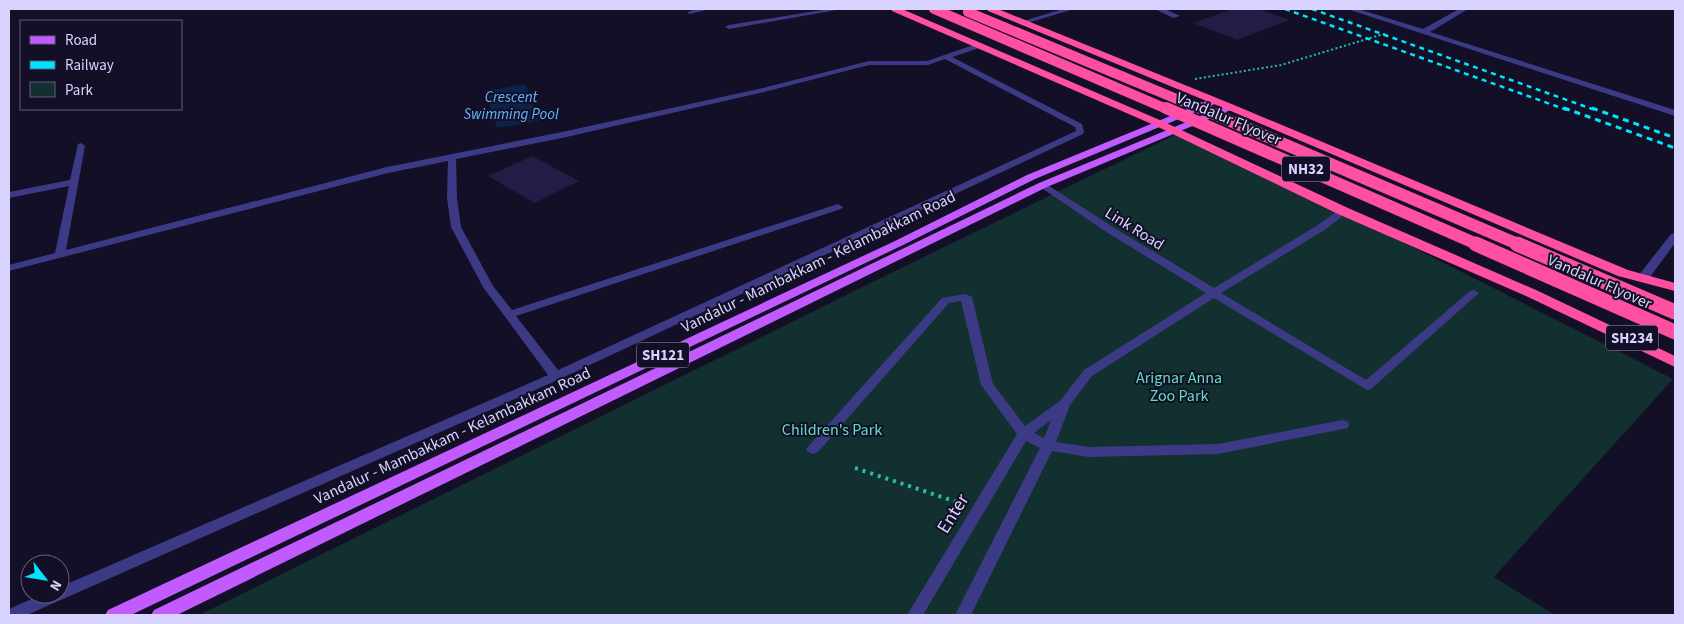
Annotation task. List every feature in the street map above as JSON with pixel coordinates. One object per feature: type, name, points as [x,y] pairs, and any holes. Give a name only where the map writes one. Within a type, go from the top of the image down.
[{"type":"highway","points":[[895,9],[1174,130],[1343,211],[1589,321],[1675,362]]},
{"type":"highway","name":"Vandalur Flyover","points":[[934,9],[1273,154],[1675,332]]},
{"type":"highway","name":"Vandalur Flyover","points":[[960,9],[1229,120],[1675,312]]},
{"type":"highway","points":[[991,9],[1675,294]]},
{"type":"highway","points":[[1623,273],[1675,287]]},
{"type":"highway","name":"SH234","points":[[1589,321],[1675,355]]},
{"type":"main road","name":"Vandalur - Mambakkam - Kelambakkam Road","points":[[114,615],[890,247],[1030,177],[1214,101]]},
{"type":"main road","name":"Vandalur - Mambakkam - Kelambakkam Road","points":[[160,615],[1043,185],[1230,107]]},
{"type":"street","points":[[1024,22],[1070,9]]},
{"type":"street","points":[[1159,9],[1176,16]]},
{"type":"street","points":[[1351,9],[1675,113]]},
{"type":"street","points":[[1424,32],[1464,9]]},
{"type":"street","points":[[1643,278],[1675,236]]},
{"type":"lane","points":[[690,12],[707,9]]},
{"type":"lane","points":[[729,28],[839,9]]},
{"type":"lane","points":[[9,268],[387,170],[744,94],[869,62],[928,63],[979,45]]},
{"type":"lane","points":[[70,590],[556,376],[1080,132],[1079,126],[1074,123],[946,57]]},
{"type":"lane","points":[[60,255],[81,146]]},
{"type":"lane","points":[[452,157],[452,198],[456,227],[488,287],[556,376]]},
{"type":"lane","points":[[9,195],[74,182]]},
{"type":"lane","name":"Link Road","points":[[1043,185],[1112,232],[1367,386],[1474,293]]},
{"type":"lane","points":[[509,315],[838,207]]},
{"type":"lane","points":[[1024,434],[1064,404],[1088,373],[1213,293],[1322,227],[1343,211]]},
{"type":"lane","points":[[813,449],[946,300],[966,297],[987,385],[1024,434],[1048,446],[1089,452],[1218,449],[1343,426]]},
{"type":"lane","points":[[963,615],[1048,446],[1064,404]]},
{"type":"lane","name":"Enter","points":[[915,615],[1024,434]]},
{"type":"lane","points":[[11,615],[37,604]]},
{"type":"path","points":[[1172,84],[1282,65],[1363,40]]},
{"type":"path","points":[[855,468],[978,509]]},
{"type":"green space","name":"Arignar Anna Zoo Park","points":[[1183,131],[1673,379],[1494,577],[1555,615],[199,615],[903,267]]},
{"type":"water","name":"Crescent Swimming Pool","points":[[525,84],[539,121],[497,128],[485,91]]},
{"type":"building","points":[[1232,9],[1258,9],[1289,20],[1237,40],[1193,23]]},
{"type":"building","points":[[532,156],[579,181],[535,203],[488,176]]},
{"type":"railway","points":[[1285,9],[1567,110]]},
{"type":"railway","points":[[1312,9],[1595,110]]},
{"type":"railway","points":[[1564,108],[1675,148]]},
{"type":"railway","points":[[1592,108],[1675,138]]},
{"type":"park label","name":"Children's Park","points":[[832,429]]}]
